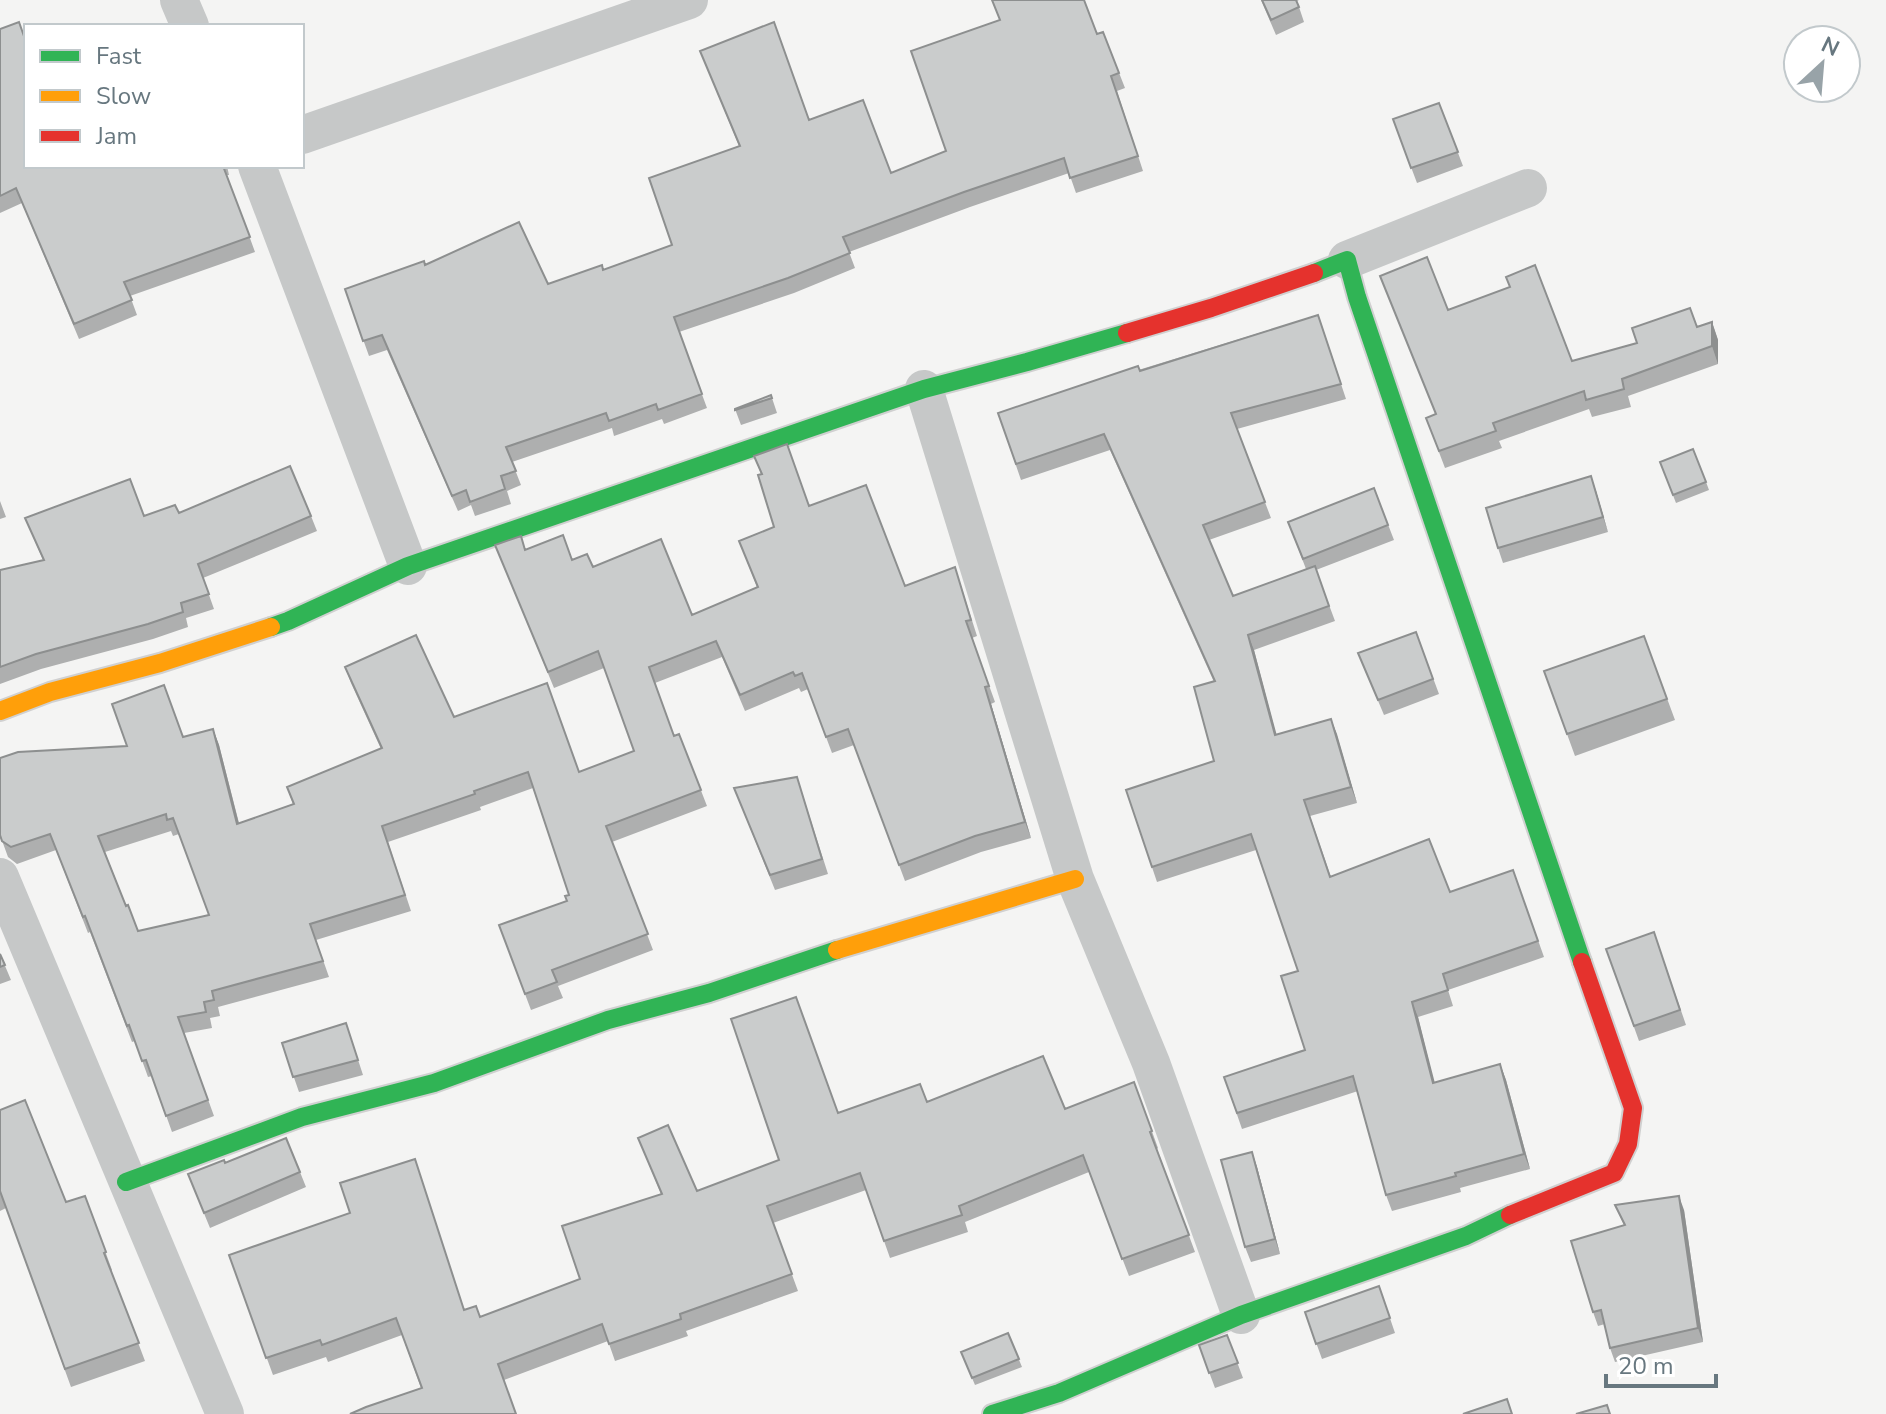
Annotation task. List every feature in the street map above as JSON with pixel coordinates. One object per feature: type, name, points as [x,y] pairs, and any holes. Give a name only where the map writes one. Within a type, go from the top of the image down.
[{"type":"street","points":[[179,0],[189,24]]},
{"type":"street","points":[[304,134],[689,0]]},
{"type":"street","points":[[258,168],[408,566]]},
{"type":"street","points":[[0,711],[50,692],[160,663],[288,621],[408,566],[924,389],[1211,308],[1324,270],[1528,188]]},
{"type":"street","points":[[992,1414],[1059,1393],[1241,1315],[1466,1236],[1614,1173],[1628,1144],[1633,1108],[1509,749],[1347,260]]},
{"type":"street","points":[[924,389],[1075,879],[1151,1063],[1241,1315]]},
{"type":"street","points":[[0,877],[225,1414]]},
{"type":"street","points":[[126,1182],[302,1117],[434,1083],[608,1020],[709,993],[860,942],[1075,879]]},
{"type":"building","points":[[992,0],[1084,0],[1097,34],[1103,32],[1119,73],[1111,76],[1138,156],[1070,178],[1064,158],[964,192],[843,237],[850,253],[674,317],[702,394],[658,410],[656,404],[609,421],[606,413],[506,447],[516,471],[501,476],[505,489],[470,502],[466,490],[452,496],[382,335],[363,341],[345,289],[424,261],[425,265],[519,222],[548,284],[602,265],[603,270],[672,245],[649,178],[740,146],[700,51],[774,22],[809,120],[863,100],[891,173],[946,151],[911,51],[1000,20]]},
{"type":"building","points":[[1262,0],[1296,0],[1299,7],[1271,20]]},
{"type":"building","points":[[19,22],[24,36],[24,168],[224,168],[250,237],[124,282],[132,300],[74,324],[16,188],[0,196],[0,29]]},
{"type":"building","points":[[1439,103],[1458,152],[1411,168],[1393,119]]},
{"type":"building","points":[[1427,257],[1448,310],[1510,287],[1506,277],[1535,265],[1572,361],[1637,343],[1632,328],[1690,308],[1697,327],[1712,322],[1712,346],[1622,379],[1624,389],[1586,400],[1584,391],[1493,423],[1496,431],[1439,451],[1426,418],[1436,414],[1380,276]]},
{"type":"building","points":[[1318,315],[1341,384],[1231,413],[1265,502],[1203,525],[1233,596],[1315,566],[1329,606],[1248,635],[1275,735],[1331,719],[1351,787],[1304,800],[1330,877],[1429,839],[1450,892],[1513,870],[1538,941],[1443,974],[1448,990],[1412,1002],[1433,1083],[1500,1064],[1524,1154],[1386,1195],[1353,1076],[1237,1113],[1224,1077],[1305,1050],[1281,976],[1298,971],[1251,834],[1152,867],[1126,790],[1214,761],[1194,687],[1215,681],[1104,434],[1016,464],[998,413],[1138,366],[1140,371]]},
{"type":"building","points":[[771,395],[772,398],[735,410],[735,409]]},
{"type":"building","points":[[787,444],[809,506],[866,485],[905,586],[955,567],[971,620],[966,621],[989,686],[985,687],[1025,822],[975,836],[899,865],[848,729],[826,737],[802,673],[795,676],[793,672],[740,695],[716,641],[649,667],[674,736],[679,734],[701,790],[606,826],[648,934],[552,970],[557,982],[525,994],[499,925],[567,901],[565,896],[569,895],[528,772],[474,791],[475,794],[382,826],[405,895],[310,924],[323,961],[212,991],[214,1000],[204,1002],[206,1012],[178,1017],[208,1100],[166,1116],[146,1060],[142,1061],[127,1026],[50,834],[11,847],[2,841],[0,758],[18,752],[127,746],[112,704],[164,685],[183,737],[213,729],[237,824],[294,804],[287,787],[382,748],[345,667],[416,635],[454,717],[547,683],[579,772],[634,751],[598,651],[548,672],[495,545],[521,536],[525,550],[563,535],[572,560],[587,554],[593,567],[661,539],[692,615],[758,587],[739,541],[774,527],[758,475],[762,474],[754,456]],"holes":[[[166,814],[167,820],[173,818],[209,915],[138,931],[98,836]]]},
{"type":"building","points":[[1693,449],[1706,482],[1673,495],[1660,462]]},
{"type":"building","points":[[290,466],[311,516],[198,564],[209,594],[181,603],[183,612],[0,667],[0,570],[44,560],[25,518],[130,479],[144,516],[175,505],[179,513]]},
{"type":"building","points":[[1591,476],[1603,517],[1498,548],[1486,508]]},
{"type":"building","points":[[1374,488],[1388,525],[1303,559],[1288,522]]},
{"type":"building","points":[[1416,632],[1433,679],[1378,700],[1358,653]]},
{"type":"building","points":[[1644,636],[1667,699],[1567,734],[1544,671]]},
{"type":"building","points":[[797,777],[822,859],[770,875],[734,788]]},
{"type":"building","points":[[1654,932],[1680,1010],[1634,1026],[1606,949]]},
{"type":"building","points":[[796,997],[838,1113],[920,1084],[927,1102],[1043,1056],[1065,1109],[1134,1082],[1189,1235],[1122,1259],[1083,1155],[959,1206],[962,1215],[884,1241],[860,1173],[767,1206],[792,1274],[680,1314],[681,1319],[609,1344],[602,1324],[498,1364],[516,1414],[350,1414],[422,1388],[396,1318],[322,1345],[320,1340],[266,1358],[229,1255],[350,1213],[340,1183],[415,1159],[464,1310],[476,1306],[480,1317],[580,1279],[562,1226],[662,1194],[638,1138],[668,1125],[697,1191],[779,1160],[731,1019]]},
{"type":"building","points":[[346,1023],[358,1060],[293,1077],[282,1043]]},
{"type":"building","points":[[25,1100],[66,1202],[85,1196],[139,1343],[65,1369],[0,1191],[0,1110]]},
{"type":"building","points":[[286,1138],[300,1172],[204,1213],[188,1174],[224,1160],[225,1163]]},
{"type":"building","points":[[1252,1152],[1275,1239],[1245,1247],[1221,1160]]},
{"type":"building","points":[[1679,1196],[1698,1328],[1610,1348],[1601,1310],[1593,1312],[1571,1241],[1625,1225],[1615,1205]]},
{"type":"building","points":[[1379,1286],[1390,1318],[1316,1344],[1305,1312]]},
{"type":"building","points":[[1008,1333],[1019,1359],[972,1378],[961,1352]]},
{"type":"building","points":[[1227,1335],[1238,1363],[1209,1373],[1199,1345]]},
{"type":"building","points":[[1507,1399],[1512,1414],[1463,1414]]},
{"type":"building","points":[[1607,1405],[1610,1414],[1576,1414]]},
{"type":"traffic: fast","points":[[1314,273],[1347,260],[1582,962]]},
{"type":"traffic: fast","points":[[271,627],[408,566],[924,389],[1127,333]]},
{"type":"traffic: fast","points":[[126,1182],[302,1117],[434,1083],[608,1020],[709,993],[837,950]]},
{"type":"traffic: fast","points":[[992,1414],[1059,1393],[1241,1315],[1466,1236],[1510,1215]]},
{"type":"traffic: slow","points":[[0,711],[50,692],[160,663],[271,627]]},
{"type":"traffic: slow","points":[[837,950],[1075,879]]},
{"type":"traffic: jam","points":[[1127,333],[1314,273]]},
{"type":"traffic: jam","points":[[1510,1215],[1614,1173],[1628,1144],[1633,1108],[1582,962]]}]
